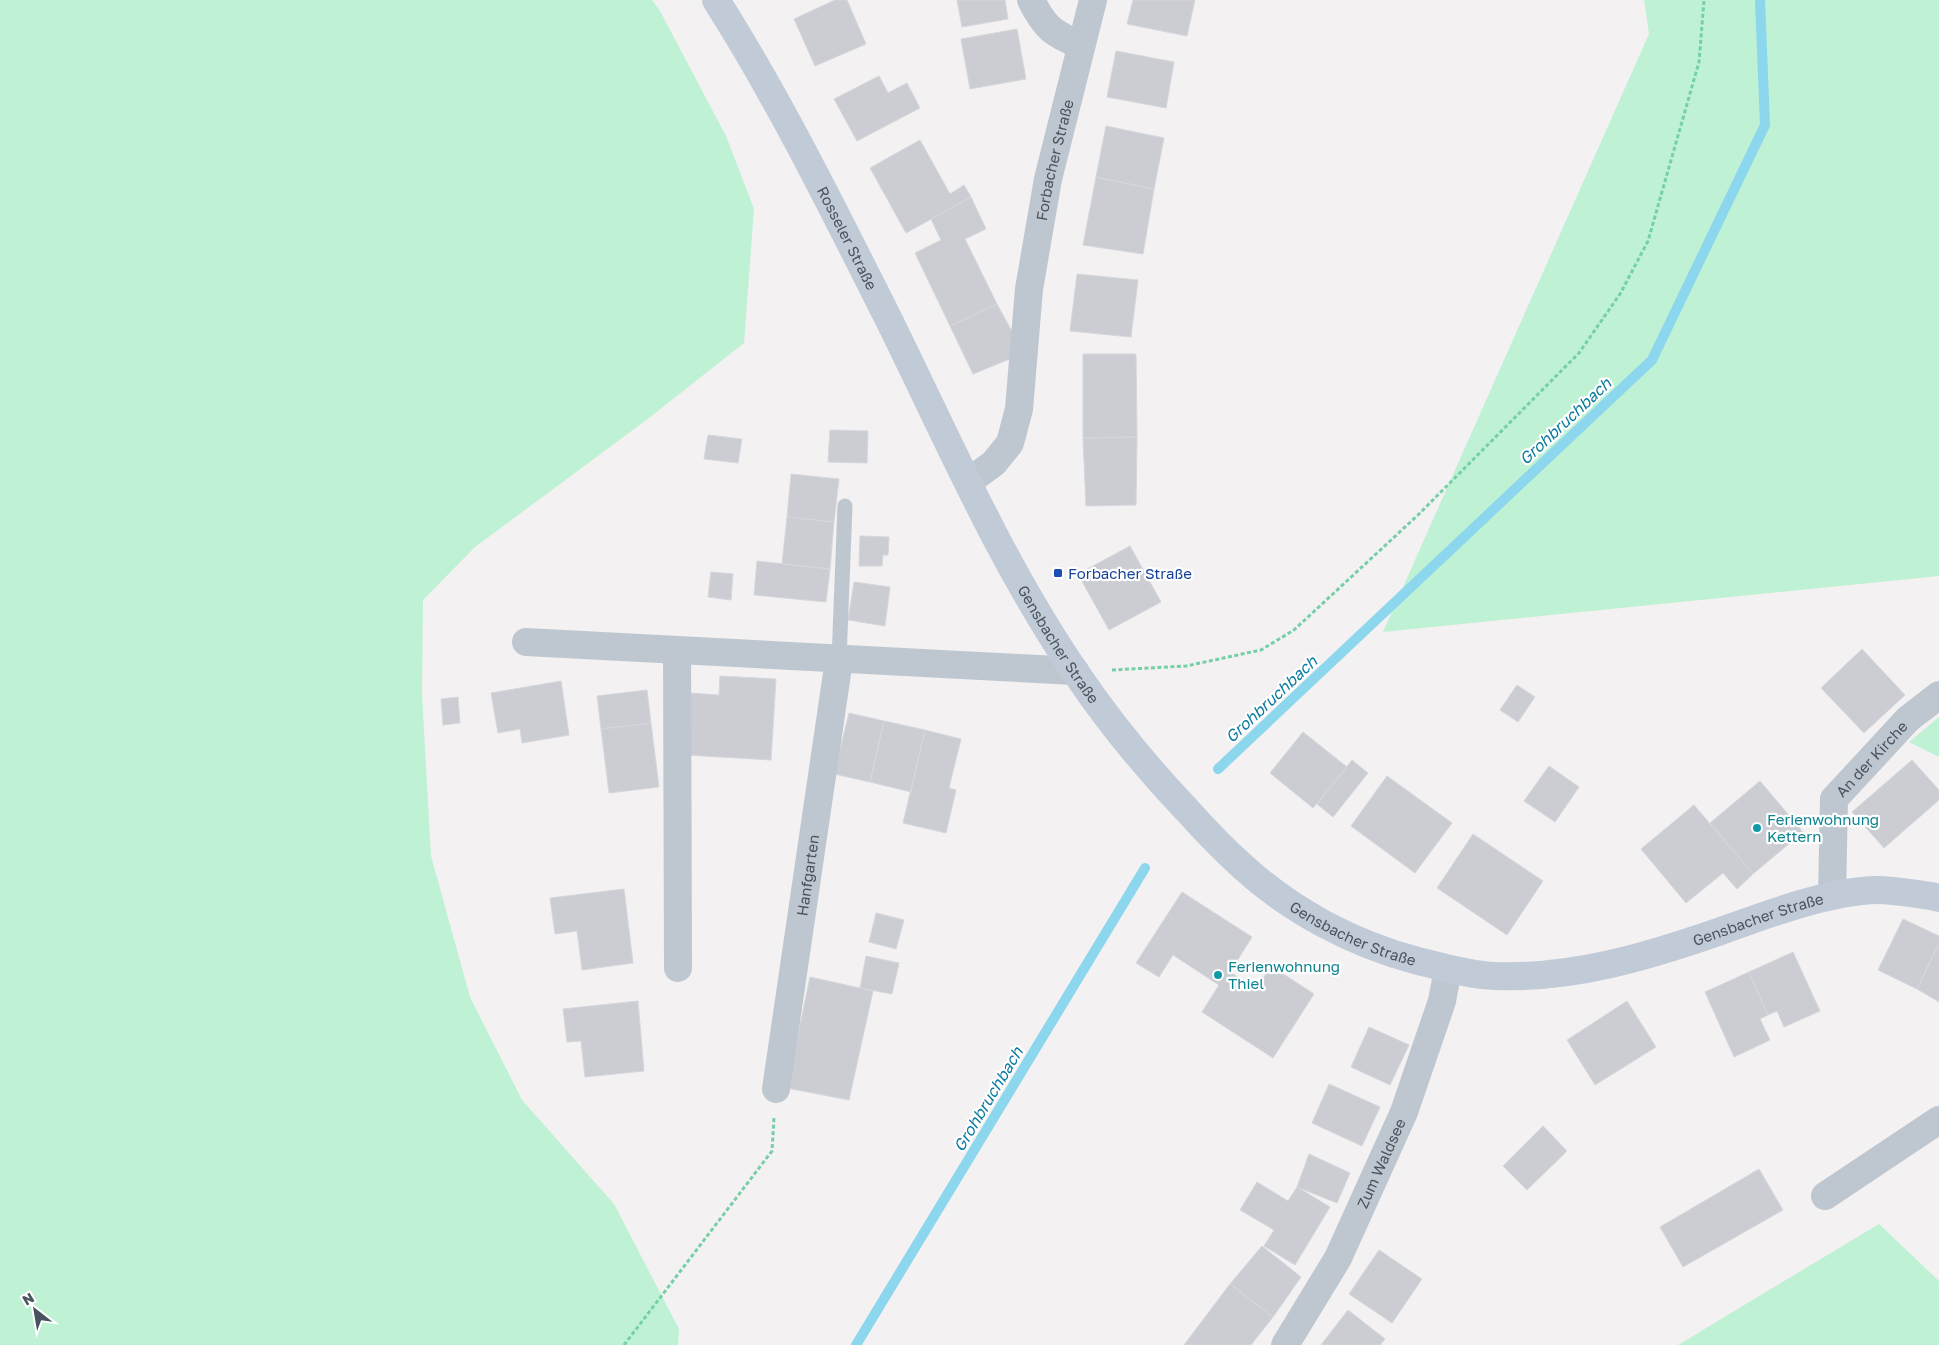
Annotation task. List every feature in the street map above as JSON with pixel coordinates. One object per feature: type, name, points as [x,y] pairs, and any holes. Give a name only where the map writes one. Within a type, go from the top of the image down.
[{"type":"main road","name":"Rosseler Straße","points":[[716,0],[747,49],[799,146],[887,316],[968,482]]},
{"type":"main road","name":"Gensbacher Straße","points":[[968,482],[1002,548],[1075,672],[1121,735],[1170,792],[1244,868],[1289,904],[1335,930],[1387,952],[1448,969],[1492,976],[1548,975],[1597,968],[1680,945],[1777,911],[1832,896],[1878,890],[1939,898]]},
{"type":"street","points":[[1031,0],[1040,18],[1057,35],[1081,46]]},
{"type":"street","name":"Forbacher Straße","points":[[968,482],[994,464],[1010,443],[1019,409],[1030,280],[1048,179],[1092,0]]},
{"type":"street","points":[[526,642],[1075,672]]},
{"type":"street","points":[[677,650],[678,968]]},
{"type":"street","name":"Hanfgarten","points":[[776,1090],[839,660]]},
{"type":"street","name":"An der Kirche","points":[[1832,896],[1834,799],[1908,720],[1939,695]]},
{"type":"street","name":"Zum Waldsee","points":[[1285,1345],[1338,1258],[1404,1112],[1442,1001],[1448,969]]},
{"type":"street","points":[[1825,1196],[1939,1120]]},
{"type":"lane","points":[[839,660],[845,506]]},
{"type":"path","points":[[1075,672],[1186,666],[1261,650],[1294,630],[1418,515],[1580,353],[1620,294],[1648,241],[1699,62],[1704,0]]},
{"type":"path","points":[[624,1345],[772,1151],[776,1090]]},
{"type":"green space","points":[[0,0],[652,0],[660,11],[726,136],[754,209],[744,343],[649,418],[475,547],[423,600],[422,694],[431,856],[470,997],[522,1100],[614,1204],[679,1329],[678,1345],[0,1345]]},
{"type":"green space","points":[[1644,0],[1939,0],[1939,576],[1383,632],[1649,34]]},
{"type":"green space","points":[[1939,717],[1939,757],[1909,742]]},
{"type":"green space","points":[[1879,1224],[1939,1281],[1939,1345],[1678,1345]]},
{"type":"building","points":[[835,0],[847,0],[866,44],[815,66],[794,19]]},
{"type":"building","points":[[957,0],[1005,0],[1008,19],[962,27]]},
{"type":"building","points":[[1133,0],[1195,0],[1187,36],[1127,24]]},
{"type":"building","points":[[1017,29],[1026,79],[970,89],[961,39]]},
{"type":"building","points":[[1116,51],[1174,62],[1166,108],[1107,97]]},
{"type":"building","points":[[879,76],[888,93],[907,83],[920,108],[857,141],[834,99]]},
{"type":"building","points":[[1106,126],[1164,138],[1154,189],[1096,177]]},
{"type":"building","points":[[920,140],[950,194],[964,185],[971,197],[906,233],[870,168]]},
{"type":"building","points":[[1096,177],[1154,189],[1143,254],[1083,245]]},
{"type":"building","points":[[971,197],[986,229],[965,239],[997,304],[950,326],[915,253],[941,240],[931,219]]},
{"type":"building","points":[[1077,274],[1138,280],[1131,337],[1070,331]]},
{"type":"building","points":[[997,304],[1015,337],[1012,358],[973,374],[950,326]]},
{"type":"building","points":[[1083,354],[1136,354],[1137,437],[1083,438]]},
{"type":"building","points":[[830,430],[868,431],[867,463],[828,462]]},
{"type":"building","points":[[708,435],[742,439],[738,463],[704,459]]},
{"type":"building","points":[[1137,437],[1136,505],[1086,506],[1083,438]]},
{"type":"building","points":[[791,474],[839,479],[834,522],[787,517]]},
{"type":"building","points":[[787,517],[834,522],[830,569],[782,564]]},
{"type":"building","points":[[860,536],[889,537],[888,555],[883,555],[882,566],[859,566]]},
{"type":"building","points":[[1130,546],[1161,602],[1109,630],[1078,574]]},
{"type":"building","points":[[757,561],[830,569],[826,602],[754,595]]},
{"type":"building","points":[[711,572],[733,574],[731,600],[708,597]]},
{"type":"building","points":[[854,582],[890,587],[885,626],[848,620]]},
{"type":"building","points":[[1862,649],[1905,695],[1864,733],[1821,688]]},
{"type":"building","points":[[720,676],[776,679],[771,760],[685,755],[689,693],[719,695]]},
{"type":"building","points":[[561,681],[569,735],[522,743],[520,729],[498,733],[491,693]]},
{"type":"building","points":[[1517,685],[1535,697],[1518,722],[1500,710]]},
{"type":"building","points":[[647,690],[651,723],[601,729],[597,696]]},
{"type":"building","points":[[458,697],[460,723],[443,725],[441,699]]},
{"type":"building","points":[[849,713],[884,721],[870,782],[834,774]]},
{"type":"building","points":[[884,721],[925,730],[911,792],[870,782]]},
{"type":"building","points":[[651,723],[659,787],[609,793],[601,729]]},
{"type":"building","points":[[925,730],[961,739],[949,788],[956,790],[946,833],[903,823]]},
{"type":"building","points":[[1303,732],[1347,767],[1313,808],[1270,773]]},
{"type":"building","points":[[1352,760],[1368,773],[1333,817],[1317,804]]},
{"type":"building","points":[[1912,760],[1939,790],[1939,800],[1884,848],[1852,812]]},
{"type":"building","points":[[1549,766],[1579,787],[1555,822],[1524,801]]},
{"type":"building","points":[[1387,776],[1452,823],[1415,873],[1351,826]]},
{"type":"building","name":"Ferienwohnung Kettern","points":[[1760,781],[1803,832],[1753,874],[1710,823]]},
{"type":"building","points":[[1694,805],[1753,874],[1737,889],[1723,873],[1686,903],[1641,849]]},
{"type":"building","points":[[1473,834],[1543,881],[1507,935],[1437,888]]},
{"type":"building","points":[[624,889],[633,963],[582,970],[577,931],[555,934],[550,898]]},
{"type":"building","name":"Ferienwohnung Thiel","points":[[1182,892],[1252,937],[1230,972],[1256,989],[1271,966],[1314,994],[1273,1058],[1202,1012],[1219,985],[1173,955],[1159,977],[1136,963]]},
{"type":"building","points":[[876,913],[904,920],[896,949],[869,942]]},
{"type":"building","points":[[1903,919],[1939,936],[1939,943],[1917,989],[1878,970]]},
{"type":"building","points":[[1939,943],[1939,1002],[1917,989]]},
{"type":"building","points":[[1793,952],[1820,1011],[1784,1027],[1777,1011],[1768,1015],[1749,972]]},
{"type":"building","points":[[866,956],[899,963],[892,994],[860,988]]},
{"type":"building","points":[[1749,972],[1768,1015],[1760,1019],[1770,1040],[1734,1057],[1705,992]]},
{"type":"building","points":[[810,977],[873,991],[849,1100],[787,1088]]},
{"type":"building","points":[[638,1001],[644,1071],[585,1077],[581,1041],[567,1042],[563,1009]]},
{"type":"building","points":[[1627,1001],[1656,1047],[1595,1085],[1567,1040]]},
{"type":"building","points":[[1369,1027],[1409,1045],[1390,1085],[1351,1067]]},
{"type":"building","points":[[1329,1084],[1380,1107],[1362,1146],[1312,1123]]},
{"type":"building","points":[[1543,1126],[1567,1151],[1527,1190],[1503,1166]]},
{"type":"building","points":[[1309,1154],[1350,1173],[1337,1203],[1297,1187]]},
{"type":"building","points":[[1759,1169],[1783,1210],[1683,1267],[1660,1227]]},
{"type":"building","points":[[1257,1182],[1288,1201],[1297,1187],[1330,1207],[1295,1265],[1264,1246],[1274,1230],[1240,1210]]},
{"type":"building","points":[[1262,1246],[1301,1277],[1273,1317],[1230,1284]]},
{"type":"building","points":[[1379,1250],[1422,1279],[1392,1323],[1349,1294]]},
{"type":"building","points":[[1230,1284],[1273,1317],[1251,1345],[1184,1345]]},
{"type":"building","points":[[1348,1310],[1385,1339],[1380,1345],[1321,1345]]},
{"type":"waterway","name":"Grohbruchbach","points":[[1218,769],[1652,360],[1765,125],[1760,0]]},
{"type":"waterway","name":"Grohbruchbach","points":[[856,1345],[1145,868]]},
{"type":"place","name":"Forbacher Straße","points":[[1058,573]]},
{"type":"place","name":"Ferienwohnung Kettern","points":[[1757,828]]},
{"type":"place","name":"Ferienwohnung Thiel","points":[[1218,975]]}]
